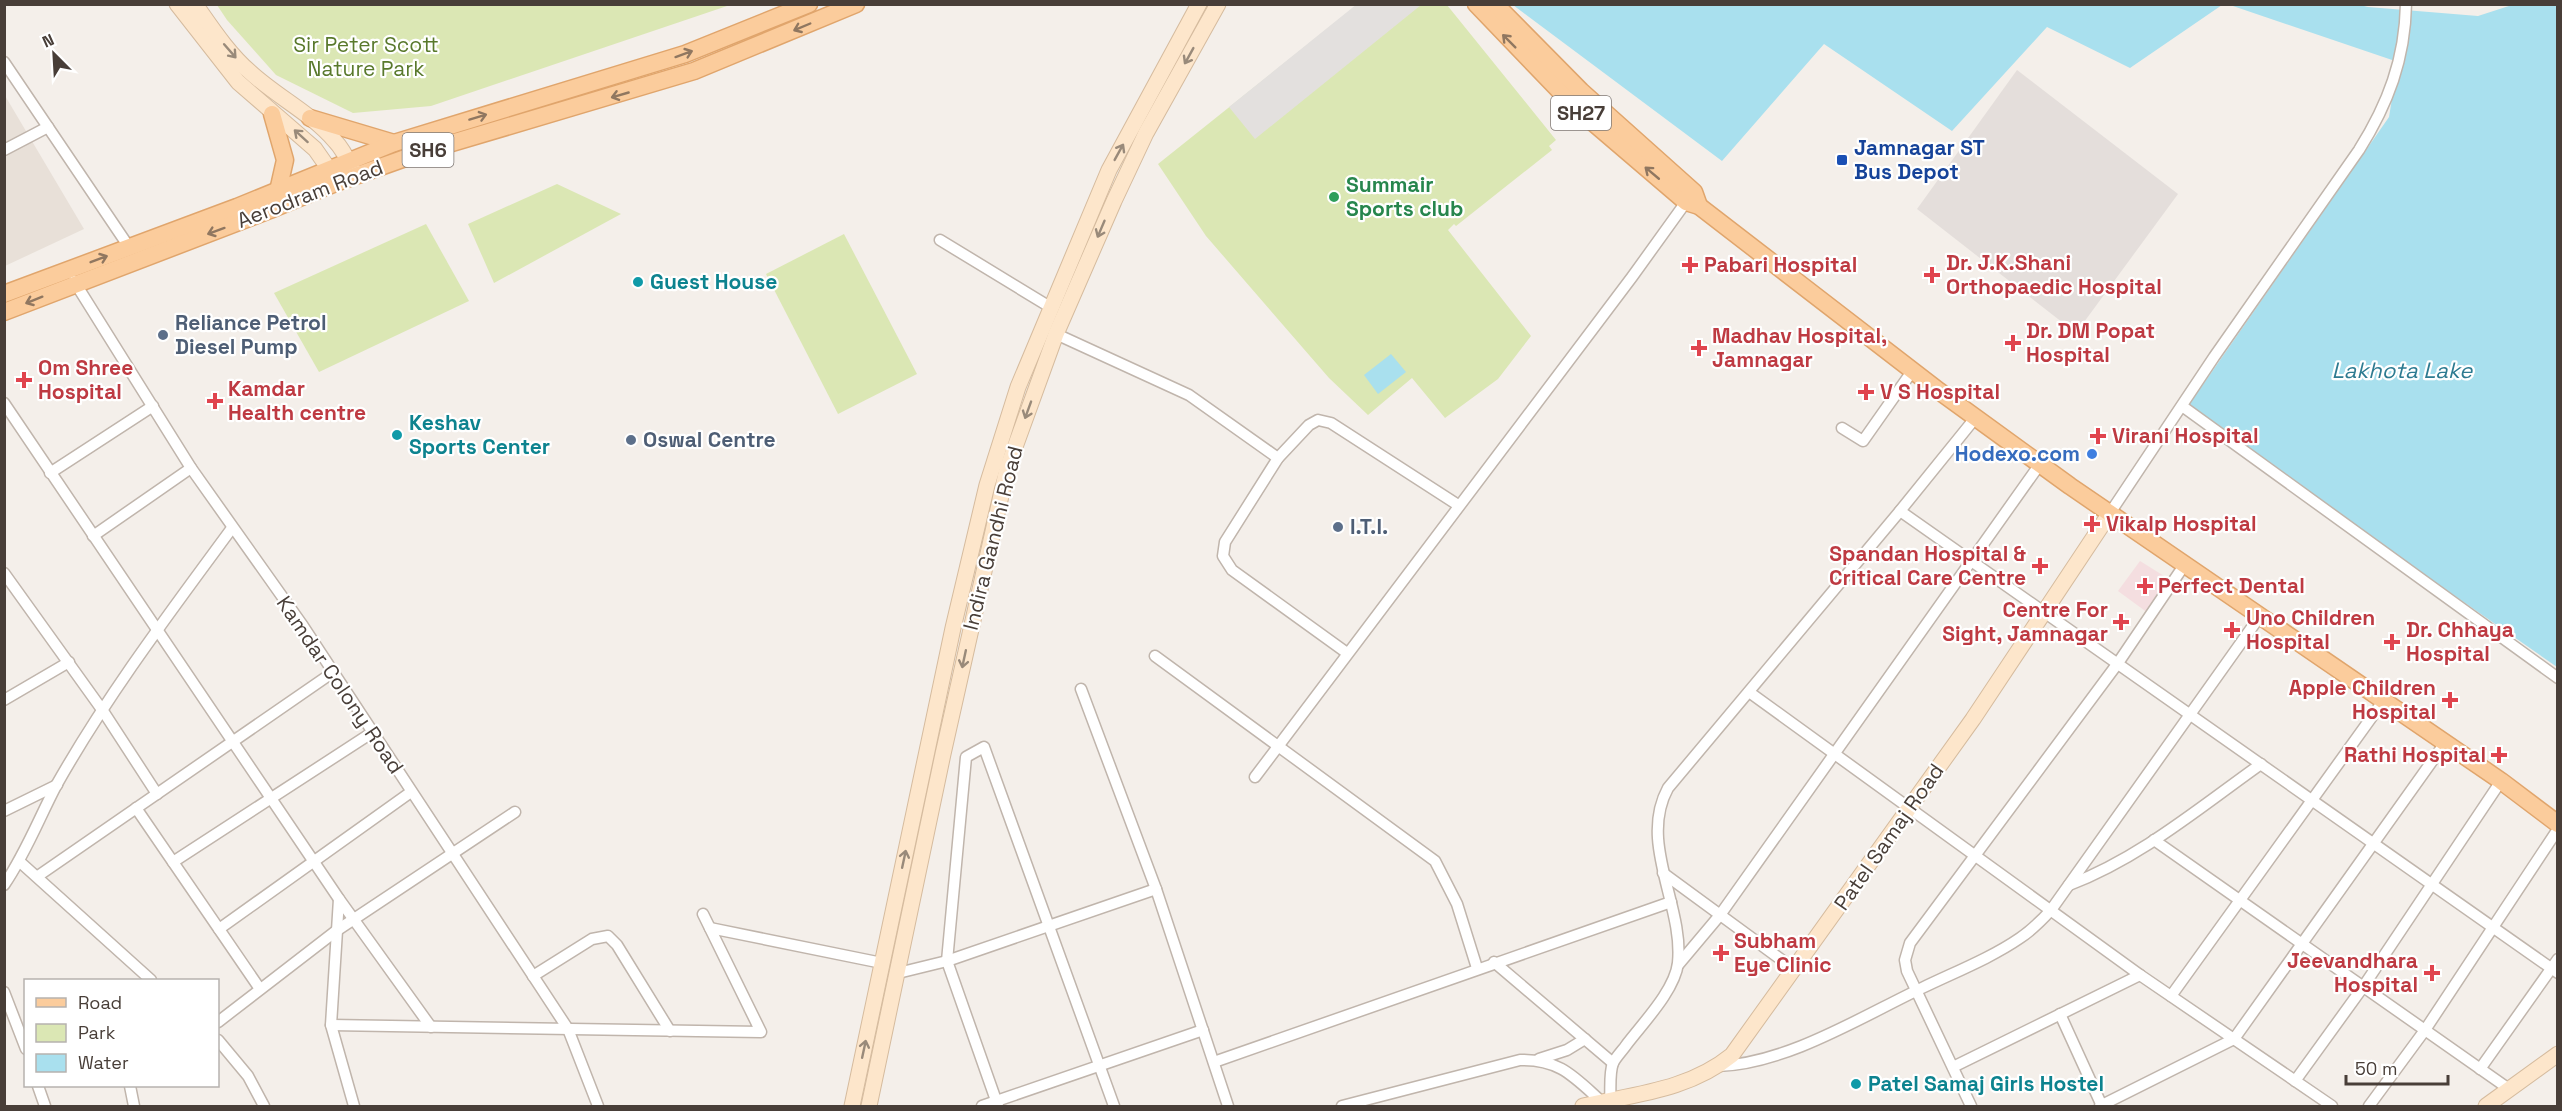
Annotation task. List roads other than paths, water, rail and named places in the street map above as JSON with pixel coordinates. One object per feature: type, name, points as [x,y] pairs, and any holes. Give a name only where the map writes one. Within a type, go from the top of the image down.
[{"type":"main road","points":[[177,4],[218,59],[272,114],[299,134],[334,175]]},
{"type":"main road","points":[[195,4],[219,38],[248,70],[337,142],[352,168]]},
{"type":"main road","name":"Aerodram Road","points":[[352,168],[394,142],[685,54],[809,4]]},
{"type":"main road","name":"Aerodram Road","points":[[4,312],[129,247],[278,191],[352,168],[425,151],[694,71],[856,4]]},
{"type":"main road","name":"Indira Gandhi Road","points":[[852,1107],[953,628],[987,485],[1018,387],[1109,170],[1199,4]]},
{"type":"main road","name":"Indira Gandhi Road","points":[[869,1107],[987,552],[1007,469],[1056,334],[1114,201],[1146,133],[1218,4]]},
{"type":"main road","name":"SH27","points":[[1476,4],[1576,108],[1693,204],[2040,464],[2501,781],[2558,824]]},
{"type":"main road","name":"SH27","points":[[1495,4],[1581,91],[1694,192],[1693,204]]},
{"type":"main road","points":[[272,114],[285,160],[278,191]]},
{"type":"main road","points":[[310,118],[394,142]]},
{"type":"main road","name":"Aerodram Road","points":[[4,294],[71,277],[238,223],[334,175]]},
{"type":"main road","name":"Patel Samaj Road","points":[[1583,1107],[1664,1090],[1718,1066],[1732,1055],[1910,809],[2045,613],[2110,513]]},
{"type":"main road","points":[[2486,1107],[2558,1054]]},
{"type":"street","points":[[2110,513],[2214,357],[2360,150],[2379,119],[2395,81],[2406,34],[2406,4]]},
{"type":"street","points":[[4,62],[129,247]]},
{"type":"street","points":[[4,150],[48,127]]},
{"type":"street","points":[[1255,777],[1458,504],[1632,277],[1693,204]]},
{"type":"street","points":[[940,240],[1050,307]]},
{"type":"street","name":"Kamdar Colony Road","points":[[71,277],[192,468],[232,528],[287,603],[568,1029],[598,1107]]},
{"type":"street","points":[[1056,334],[1189,395],[1278,458]]},
{"type":"street","points":[[1842,428],[1863,441],[1913,370]]},
{"type":"street","points":[[4,403],[339,899],[431,1027]]},
{"type":"street","points":[[50,473],[153,406]]},
{"type":"street","points":[[2182,406],[2558,678]]},
{"type":"street","points":[[1608,1103],[1613,1063],[1673,982],[1678,965],[1671,902],[1664,873],[1657,818],[1660,802],[1668,788],[1976,417]]},
{"type":"street","points":[[1347,653],[1232,570],[1223,556],[1224,542],[1278,458],[1308,425],[1318,420],[1331,423],[1458,504]]},
{"type":"street","points":[[1678,965],[1720,915],[2040,464]]},
{"type":"street","points":[[93,536],[192,468]]},
{"type":"street","points":[[1900,511],[2493,928],[2555,967],[2480,1069]]},
{"type":"street","points":[[4,885],[20,862],[57,785],[103,711],[158,629],[232,528]]},
{"type":"street","points":[[1971,1107],[1907,971],[1905,960],[1910,943],[2118,663],[2185,564]]},
{"type":"street","points":[[4,573],[8,587],[69,662],[157,794]]},
{"type":"street","points":[[1718,1066],[1736,1066],[1759,1060],[1808,1042],[2018,940],[2033,929],[2051,910],[2260,616]]},
{"type":"street","points":[[1155,656],[1435,861],[1457,904],[1478,968]]},
{"type":"street","points":[[4,700],[69,662]]},
{"type":"street","points":[[38,876],[332,673]]},
{"type":"street","points":[[1081,689],[1156,890],[1228,1107]]},
{"type":"street","points":[[1749,692],[2140,975],[2332,1107]]},
{"type":"street","points":[[2170,996],[2241,901],[2384,700]]},
{"type":"street","points":[[173,862],[373,732]]},
{"type":"street","points":[[2060,1014],[2101,1106],[2234,1039],[2445,743]]},
{"type":"street","points":[[997,1104],[947,960],[966,757],[969,753],[984,747],[1114,1107]]},
{"type":"street","points":[[2068,886],[2108,869],[2154,840],[2261,764]]},
{"type":"street","points":[[2295,1081],[2363,987],[2501,781]]},
{"type":"street","points":[[4,811],[57,785]]},
{"type":"street","points":[[219,929],[411,792]]},
{"type":"street","points":[[136,808],[260,989]]},
{"type":"street","points":[[219,1021],[336,931],[355,921],[515,812]]},
{"type":"street","points":[[2368,1107],[2425,1030],[2558,829]]},
{"type":"street","points":[[2154,840],[2509,1089]]},
{"type":"street","points":[[20,862],[38,876],[147,979]]},
{"type":"street","points":[[1664,873],[1794,969]]},
{"type":"street","points":[[898,973],[947,960],[1156,890]]},
{"type":"street","points":[[339,899],[331,1025],[354,1107]]},
{"type":"street","points":[[1214,1062],[1671,902]]},
{"type":"street","points":[[331,1025],[761,1032],[703,914]]},
{"type":"street","points":[[710,928],[882,963]]},
{"type":"street","points":[[532,976],[592,939],[598,936],[608,936],[617,945],[670,1031]]},
{"type":"street","points":[[1494,963],[1613,1063]]},
{"type":"street","points":[[1953,1067],[2140,975]]},
{"type":"street","points":[[5,995],[24,1044]]},
{"type":"street","points":[[982,1107],[997,1104],[1099,1064],[1203,1030]]},
{"type":"street","points":[[1342,1107],[1520,1060],[1539,1059],[1567,1050],[1585,1039]]},
{"type":"street","points":[[219,1041],[248,1076],[264,1107]]},
{"type":"street","points":[[1539,1059],[1558,1066],[1608,1103]]},
{"type":"street","points":[[38,1087],[45,1107]]},
{"type":"street","points":[[131,1087],[134,1107]]},
{"type":"water","points":[[1513,5],[2222,5],[2130,68],[2047,27],[1952,131],[1824,44],[1722,161]]},
{"type":"water","name":"Lakhota Lake","points":[[2230,5],[2360,5],[2478,16],[2512,5],[2557,5],[2557,667],[2186,409],[2389,117],[2398,62]]},
{"type":"water","points":[[1391,354],[1406,372],[1378,394],[1364,375]]},
{"type":"place","name":"Jamnagar ST Bus Depot","points":[[1842,160]]},
{"type":"place","name":"Summair Sports club","points":[[1334,197]]},
{"type":"place","name":"Pabari Hospital","points":[[1690,265]]},
{"type":"place","name":"Dr. J.K.Shani Orthopaedic Hospital","points":[[1932,275]]},
{"type":"place","name":"Guest House","points":[[638,282]]},
{"type":"place","name":"Reliance Petrol Diesel Pump","points":[[163,335]]},
{"type":"place","name":"Dr. DM Popat Hospital","points":[[2013,343]]},
{"type":"place","name":"Madhav Hospital, Jamnagar","points":[[1699,348]]},
{"type":"place","name":"Om Shree Hospital","points":[[24,380]]},
{"type":"place","name":"V S Hospital","points":[[1866,392]]},
{"type":"place","name":"Kamdar Health centre","points":[[215,401]]},
{"type":"place","name":"Keshav Sports Center","points":[[397,435]]},
{"type":"place","name":"Virani Hospital","points":[[2098,436]]},
{"type":"place","name":"Oswal Centre","points":[[631,440]]},
{"type":"place","name":"Hodexo.com","points":[[2092,454]]},
{"type":"place","name":"Vikalp Hospital","points":[[2092,524]]},
{"type":"place","name":"I.T.I.","points":[[1338,527]]},
{"type":"place","name":"Spandan Hospital & Critical Care Centre","points":[[2040,566]]},
{"type":"place","name":"Perfect Dental","points":[[2145,586]]},
{"type":"place","name":"Centre For Sight, Jamnagar","points":[[2121,622]]},
{"type":"place","name":"Uno Children Hospital","points":[[2232,630]]},
{"type":"place","name":"Dr. Chhaya Hospital","points":[[2392,642]]},
{"type":"place","name":"Apple Children Hospital","points":[[2450,700]]},
{"type":"place","name":"Rathi Hospital","points":[[2499,755]]},
{"type":"place","name":"Subham Eye Clinic","points":[[1721,953]]},
{"type":"place","name":"Jeevandhara Hospital","points":[[2432,973]]},
{"type":"place","name":"Patel Samaj Girls Hostel","points":[[1856,1084]]},
{"type":"park label","name":"Sir Peter Scott Nature Park","points":[[366,57]]}]
